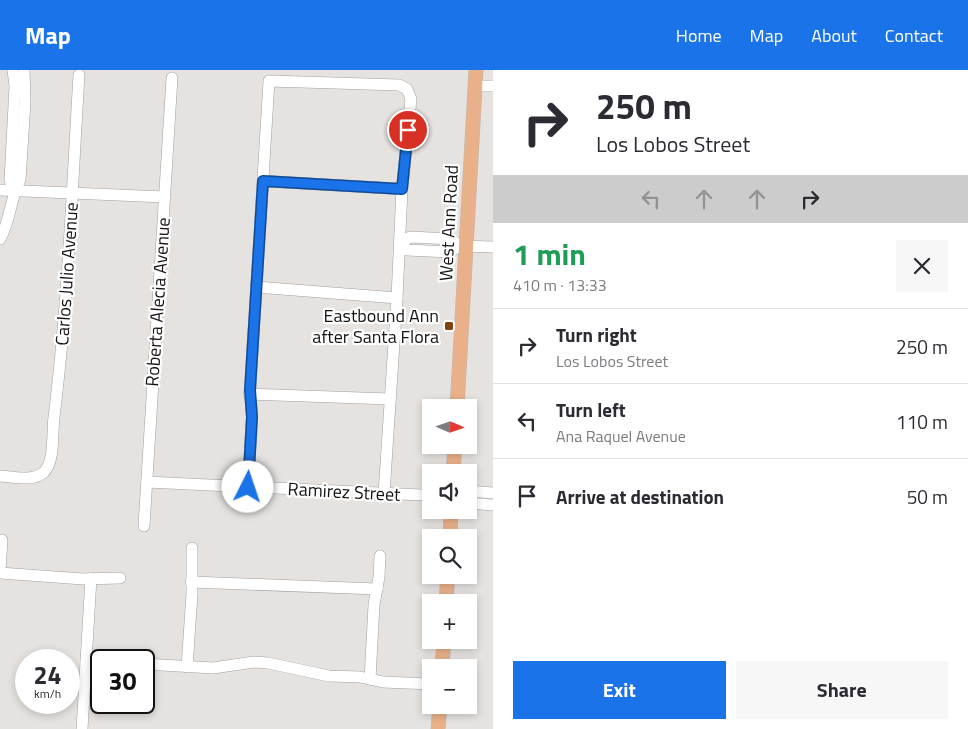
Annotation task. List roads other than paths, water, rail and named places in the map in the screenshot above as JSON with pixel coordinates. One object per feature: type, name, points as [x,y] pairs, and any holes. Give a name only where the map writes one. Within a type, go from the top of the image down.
[{"type":"main road","name":"West Ann Road","points":[[457,399],[463,246],[476,70]]},
{"type":"main road","points":[[439,728],[440,714]]},
{"type":"street","points":[[13,70],[15,86],[10,180],[14,191]]},
{"type":"street","points":[[0,239],[7,226],[14,191],[20,180],[25,102],[24,70]]},
{"type":"street","name":"Carlos Julio Avenue","points":[[0,476],[31,478],[45,472],[50,461],[61,364],[79,75]]},
{"type":"street","name":"Roberta Alecia Avenue","points":[[144,526],[172,78]]},
{"type":"street","points":[[248,487],[252,417],[249,394],[269,80],[399,84],[407,89],[410,99],[402,189],[384,494]]},
{"type":"street","points":[[475,86],[493,86]]},
{"type":"street","points":[[263,181],[402,189]]},
{"type":"street","points":[[0,190],[165,197]]},
{"type":"street","points":[[400,244],[407,250],[450,252],[463,246],[493,247]]},
{"type":"street","points":[[256,287],[397,298]]},
{"type":"street","points":[[249,394],[390,399]]},
{"type":"street","name":"Ramirez Street","points":[[147,482],[421,496]]},
{"type":"street","points":[[477,492],[493,493]]},
{"type":"street","points":[[477,504],[493,505]]},
{"type":"street","points":[[2,540],[0,571],[91,578],[120,578]]},
{"type":"street","points":[[187,667],[192,548]]},
{"type":"street","points":[[370,679],[374,605],[380,556]]},
{"type":"street","points":[[82,729],[91,578]]},
{"type":"street","points":[[191,582],[377,589]]},
{"type":"street","points":[[155,665],[223,667],[254,662],[268,663],[329,676],[370,679],[383,682],[422,684]]},
{"type":"place","name":"Eastbound Ann after Santa Flora","points":[[449,326]]}]
